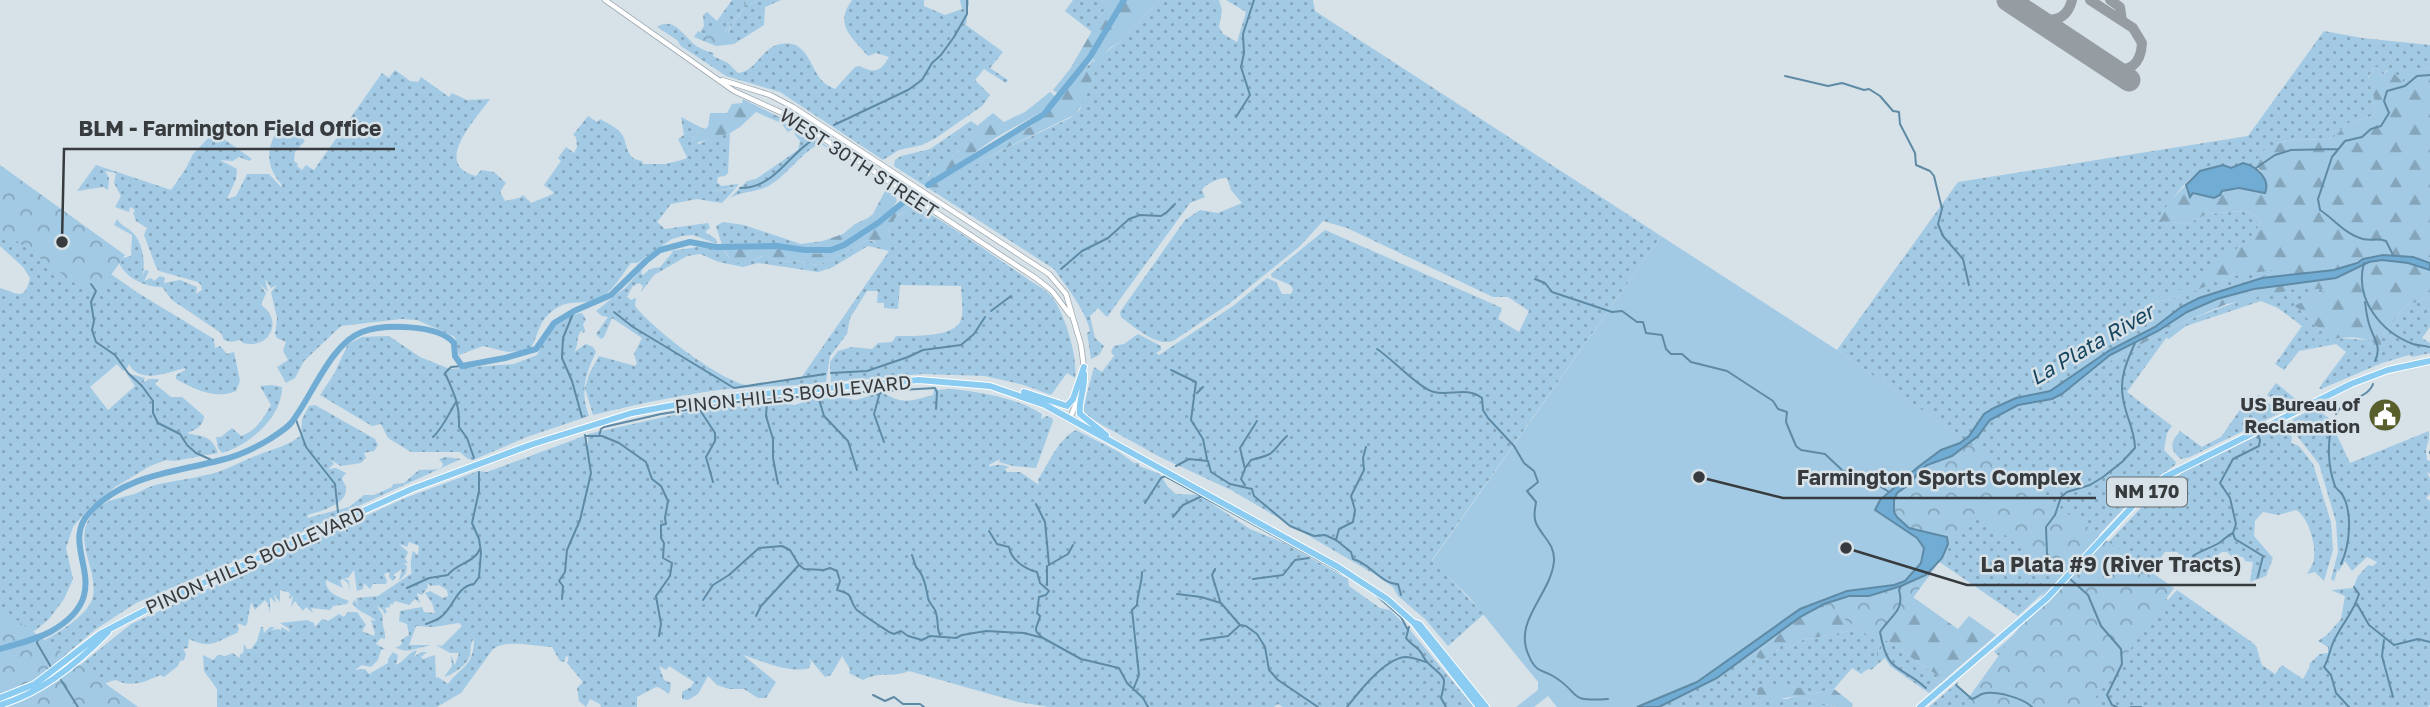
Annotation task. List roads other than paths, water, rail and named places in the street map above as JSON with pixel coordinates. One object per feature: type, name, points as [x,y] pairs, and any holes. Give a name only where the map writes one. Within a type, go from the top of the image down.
[{"type":"highway","name":"NM 170","points":[[1920,707],[2047,598],[2142,496],[2165,477],[2340,389],[2388,370],[2430,361]]},
{"type":"highway","points":[[996,387],[1067,406],[1073,399],[1084,370]]},
{"type":"highway","points":[[1084,370],[1084,391],[1079,409],[1082,416],[1113,440],[1158,468]]},
{"type":"highway","name":"PINON HILLS BOULEVARD","points":[[0,698],[35,684],[88,642],[172,597],[412,489],[533,444],[619,417],[675,405],[741,396],[919,380],[996,387],[1045,405],[1338,567],[1387,599],[1413,622],[1479,707]]},
{"type":"highway","name":"PINON HILLS BOULEVARD","points":[[1413,622],[1419,624],[1432,638],[1486,707]]},
{"type":"highway","name":"PINON HILLS BOULEVARD","points":[[0,705],[46,684],[111,628]]},
{"type":"main road","name":"WEST 30TH STREET","points":[[605,0],[734,91],[791,117],[1037,279],[1052,291],[1070,315]]},
{"type":"main road","points":[[706,71],[722,80],[770,96],[793,107],[1040,268],[1061,287],[1066,294],[1081,345],[1084,370],[1079,396],[1070,418]]},
{"type":"waterway","points":[[834,125],[908,90],[922,80],[932,63],[954,37],[967,14],[967,0]]},
{"type":"waterway","points":[[928,185],[1044,114],[1090,57],[1124,0]]},
{"type":"waterway","points":[[1236,117],[1250,95],[1241,67],[1244,53],[1243,34],[1254,0]]},
{"type":"waterway","points":[[2393,255],[2386,241],[2363,239],[2346,230],[2320,210],[2318,199],[2332,157],[2345,141],[2362,137],[2371,129],[2381,126],[2389,113],[2384,101],[2387,91],[2405,86],[2417,76],[2430,75]]},
{"type":"waterway","points":[[1785,76],[1828,86],[1842,83],[1869,89],[1880,96],[1893,111],[1899,112],[1900,124],[1915,153],[1916,165],[1930,171],[1934,176],[1942,209],[1938,224],[1943,236],[1963,259],[1969,285]]},
{"type":"waterway","points":[[740,188],[763,182],[816,138]]},
{"type":"waterway","points":[[2256,168],[2275,155],[2291,150],[2338,149]]},
{"type":"waterway","points":[[0,649],[50,632],[71,617],[82,601],[86,586],[79,540],[81,526],[90,512],[118,490],[135,482],[234,456],[270,439],[291,423],[340,348],[362,332],[397,327],[436,332],[454,343],[455,356],[462,366],[505,358],[536,349],[554,323],[611,295],[660,250],[690,242],[716,247],[777,246],[831,250],[844,245],[878,223],[906,200]]},
{"type":"waterway","points":[[1061,269],[1082,251],[1108,238],[1129,219],[1140,215],[1161,216],[1175,204]]},
{"type":"waterway","points":[[2364,263],[2363,289],[2381,323],[2401,339],[2429,347]]},
{"type":"waterway","points":[[1535,279],[1545,283],[1552,292],[1612,312],[1622,311],[1637,322],[1643,322],[1646,333],[1662,335],[1666,349],[1671,354],[1682,354],[1691,362],[1727,371],[1773,401],[1778,409],[1787,412],[1786,422],[1796,446],[1801,450],[1825,454],[1843,471],[1859,473],[1889,492]]},
{"type":"waterway","points":[[91,284],[96,291],[91,302],[94,321],[92,330],[96,342],[115,355],[142,386],[153,401],[153,413],[158,423],[180,434],[196,453],[216,462]]},
{"type":"waterway","points":[[991,311],[1011,296]]},
{"type":"waterway","points":[[2365,302],[2368,321],[2378,347],[2375,361]]},
{"type":"waterway","points":[[574,311],[563,338],[562,358],[582,417]]},
{"type":"waterway","points":[[614,312],[633,327],[734,388],[825,374]]},
{"type":"waterway","points":[[831,373],[867,371],[923,350],[961,345],[974,334],[985,317]]},
{"type":"waterway","name":"La Plata River","points":[[2065,573],[2047,554],[2046,527],[2055,515],[2061,497],[2103,477],[2135,448],[2122,391],[2124,370],[2135,343]]},
{"type":"waterway","points":[[1377,349],[1428,390],[1440,393],[1464,392],[1482,398],[1483,410],[1488,418],[1514,446],[1524,463],[1534,471],[1538,482],[1527,491],[1536,502],[1535,521],[1551,545],[1554,561],[1525,631],[1529,656],[1538,669],[1562,682],[1580,698],[1608,699]]},
{"type":"waterway","points":[[462,366],[451,367],[445,373],[454,393],[459,427],[467,438],[474,458]]},
{"type":"waterway","points":[[1171,370],[1196,382],[1191,420],[1203,439],[1207,459]]},
{"type":"waterway","points":[[2336,414],[2344,405],[2366,393],[2373,384]]},
{"type":"waterway","points":[[1197,393],[1203,387]]},
{"type":"waterway","points":[[599,436],[604,427],[661,414],[738,402],[860,392],[873,392],[878,395],[884,391],[935,388],[936,409]]},
{"type":"waterway","points":[[818,396],[824,416],[848,441],[857,470]]},
{"type":"waterway","points":[[879,396],[874,414],[884,442]]},
{"type":"waterway","points":[[767,400],[766,416],[773,439],[778,484]]},
{"type":"waterway","points":[[433,437],[456,402]]},
{"type":"waterway","points":[[698,407],[715,433],[715,441],[706,457],[713,482]]},
{"type":"waterway","points":[[295,417],[306,447],[335,484],[338,512]]},
{"type":"waterway","points":[[1245,485],[1241,479],[1245,469],[1240,448],[1257,421]]},
{"type":"waterway","points":[[2332,426],[2329,448],[2331,471],[2336,487],[2345,501],[2349,519],[2348,538],[2341,564]]},
{"type":"waterway","points":[[562,599],[563,586],[559,581],[565,572],[567,550],[580,520],[591,473],[585,435]]},
{"type":"waterway","points":[[2258,435],[2259,446],[2233,459],[2220,483],[2230,498],[2236,524],[2233,533],[2235,539],[2263,556],[2258,576]]},
{"type":"waterway","points":[[586,436],[602,436],[619,443],[646,462],[652,479],[661,486],[668,501],[666,524],[661,525],[661,538],[664,543],[663,558],[672,563],[670,576],[656,596],[661,624],[659,636]]},
{"type":"waterway","points":[[1246,467],[1251,460],[1273,452],[1287,436]]},
{"type":"waterway","points":[[1336,540],[1339,529],[1353,522],[1355,510],[1351,496],[1364,470],[1366,447]]},
{"type":"waterway","points":[[1176,466],[1189,459],[1208,461],[1211,472],[1230,484],[1252,489],[1254,496],[1290,526],[1314,536],[1325,535],[1336,540],[1351,552],[1353,559],[1386,581],[1398,584],[1401,595]]},
{"type":"waterway","points":[[426,624],[442,616],[460,592],[474,584],[479,577],[481,552],[472,523],[479,491],[479,472]]},
{"type":"waterway","points":[[1145,503],[1165,476],[1342,573]]},
{"type":"waterway","points":[[1173,517],[1183,505],[1202,496]]},
{"type":"waterway","points":[[1036,504],[1045,522],[1049,565]]},
{"type":"waterway","points":[[345,526],[347,531]]},
{"type":"waterway","points":[[989,531],[997,544],[1009,547],[1019,563],[1037,572],[1040,583],[1049,591],[1039,597],[1037,613],[1040,616],[1036,630],[1042,637]]},
{"type":"waterway","points":[[2193,556],[2233,533]]},
{"type":"waterway","points":[[1047,585],[1047,566],[1068,554],[1073,545]]},
{"type":"waterway","points":[[703,600],[713,585],[729,575],[759,548],[782,546],[790,550],[804,569],[830,568],[837,571],[840,581],[837,590],[849,595],[858,611],[889,632],[894,634],[901,631],[922,640],[930,636],[956,638],[986,631],[1024,633],[1043,638],[1081,659],[1119,668],[1127,683],[1143,698],[1148,707]]},
{"type":"waterway","points":[[407,588],[429,578],[448,575],[474,557],[480,549]]},
{"type":"waterway","points":[[912,555],[935,611],[940,635]]},
{"type":"waterway","points":[[1253,579],[1283,575],[1295,560],[1309,558]]},
{"type":"waterway","points":[[756,616],[761,606],[798,566]]},
{"type":"waterway","points":[[1215,569],[1212,575],[1220,601]]},
{"type":"waterway","points":[[1133,690],[1139,675],[1132,610],[1137,605],[1142,572]]},
{"type":"waterway","points":[[2069,578],[2088,595],[2101,626],[2121,649],[2122,664],[2107,695],[2112,705],[2117,707]]},
{"type":"waterway","points":[[1901,586],[1899,608],[1880,632],[1883,646],[1896,667],[1926,688]]},
{"type":"waterway","points":[[2349,707],[2336,693],[2331,675],[2324,667],[2335,639],[2357,601],[2359,594],[2354,587]]},
{"type":"waterway","points":[[1177,594],[1221,603],[1240,625],[1257,634],[1265,647],[1269,670],[1278,680],[1318,707]]},
{"type":"waterway","points":[[1376,595],[1401,617],[1408,630]]},
{"type":"waterway","points":[[2357,604],[2369,625],[2394,645],[2418,639],[2430,642]]},
{"type":"waterway","points":[[1201,640],[1228,636],[1240,625]]},
{"type":"waterway","points":[[1409,627],[1406,638],[1443,678],[1441,698],[1446,707]]},
{"type":"waterway","points":[[38,637],[37,643],[51,667]]},
{"type":"waterway","points":[[2384,640],[2382,656],[2393,697]]},
{"type":"waterway","points":[[1347,707],[1373,677],[1397,659],[1405,657],[1426,662]]},
{"type":"waterway","points":[[61,680],[78,707]]},
{"type":"waterway","points":[[1956,685],[1972,699],[1982,694],[2001,694],[2032,707]]},
{"type":"waterway","points":[[873,695],[885,701],[894,697],[903,704],[920,704],[924,707]]},
{"type":"waterway","points":[[2131,707],[2141,707]]},
{"type":"place","name":"BLM - Farmington Field Office","points":[[62,242]]},
{"type":"place","name":"US Bureau of Reclamation","points":[[2385,415]]},
{"type":"place","name":"Farmington Sports Complex","points":[[1699,477]]},
{"type":"place","name":"La Plata #9 (River Tracts)","points":[[1846,548]]}]
